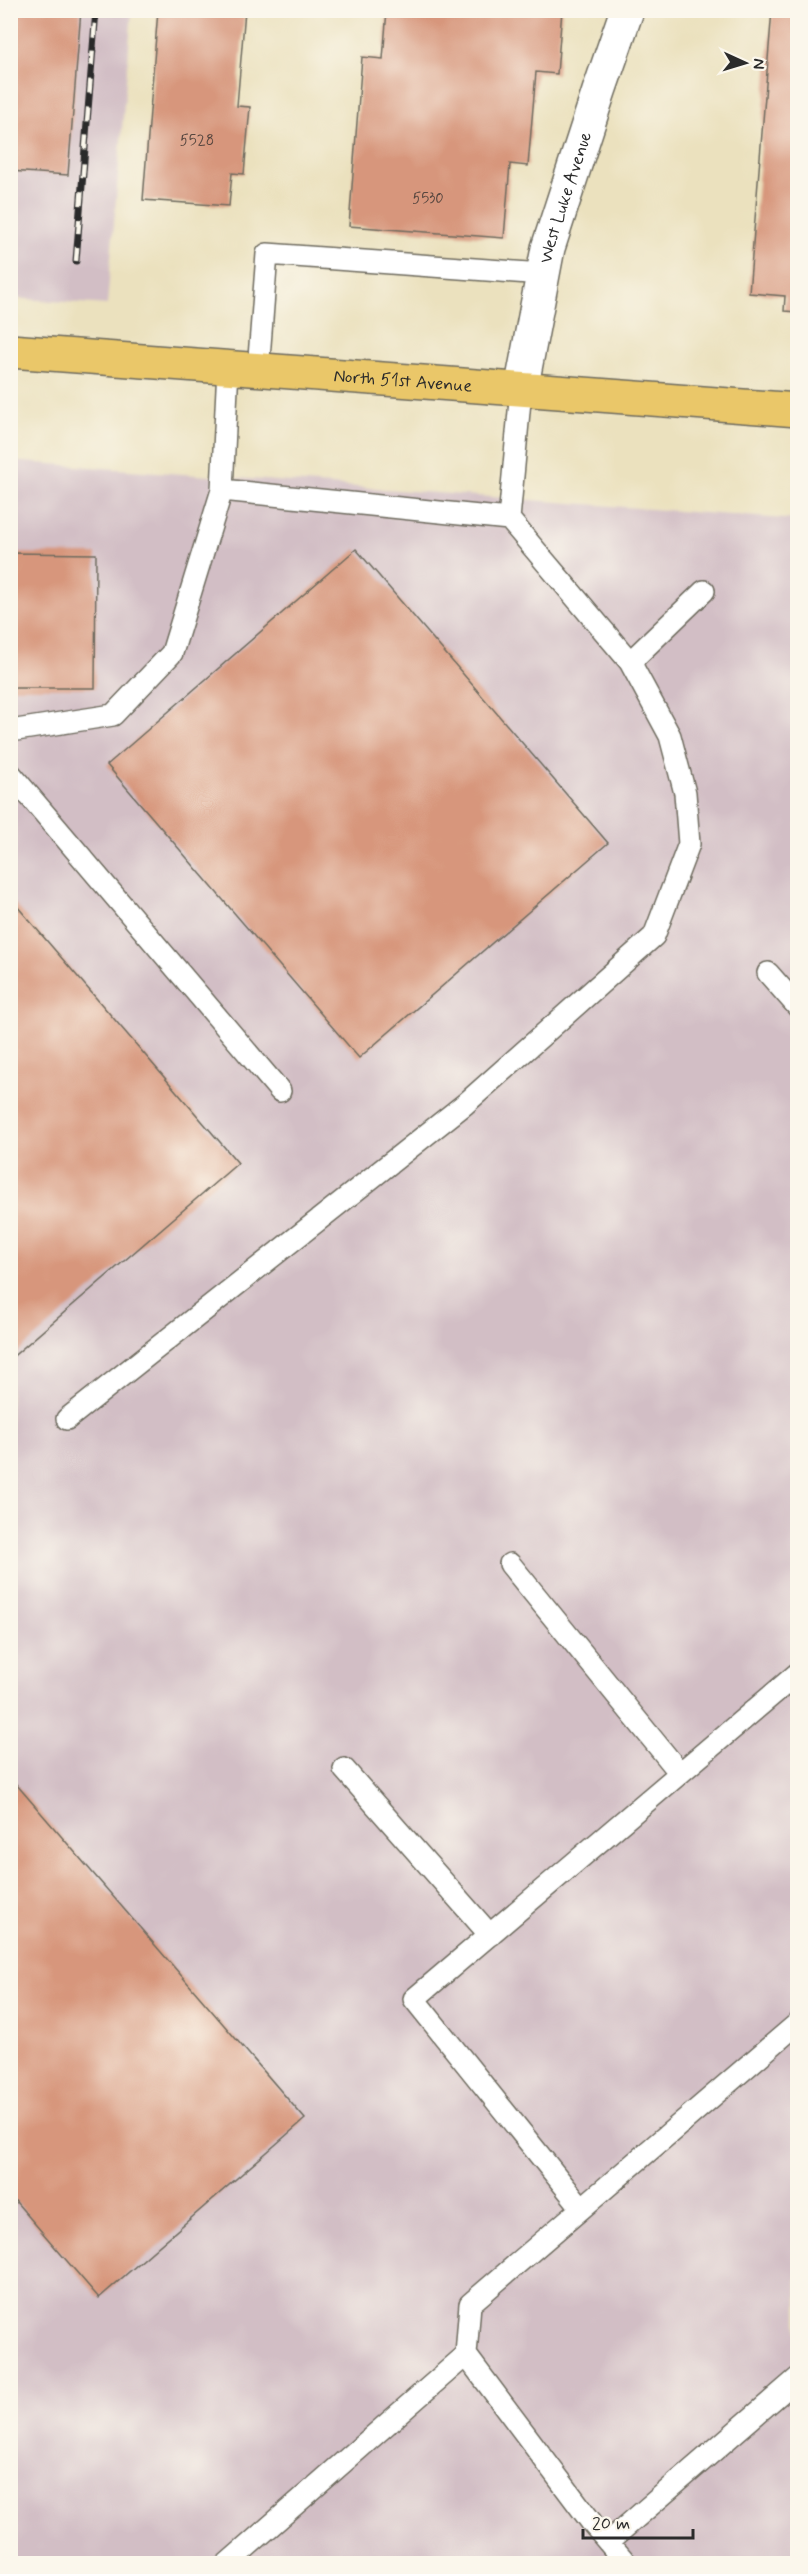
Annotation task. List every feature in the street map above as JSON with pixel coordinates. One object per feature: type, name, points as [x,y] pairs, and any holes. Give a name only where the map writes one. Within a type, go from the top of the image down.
[{"type":"main road","name":"North 51st Avenue","points":[[10,351],[798,410]]},
{"type":"street","name":"West Luke Avenue","points":[[521,390],[548,248],[627,10]]},
{"type":"lane","points":[[10,731],[113,715],[172,653],[222,490],[243,370],[267,254],[543,274]]},
{"type":"lane","points":[[509,519],[521,390]]},
{"type":"lane","points":[[68,1419],[465,1104],[654,936],[689,844],[685,793],[670,736],[630,662],[509,519],[222,490]]},
{"type":"lane","points":[[630,662],[704,591]]},
{"type":"lane","points":[[10,773],[279,1091]]},
{"type":"lane","points":[[768,973],[798,1006]]},
{"type":"lane","points":[[510,1564],[680,1773]]},
{"type":"lane","points":[[582,2208],[414,1999],[798,1673]]},
{"type":"lane","points":[[344,1769],[490,1935]]},
{"type":"lane","points":[[627,2564],[466,2355],[470,2304],[798,2023]]},
{"type":"lane","points":[[227,2564],[466,2355]]},
{"type":"lane","points":[[608,2542],[798,2378]]},
{"type":"shaded area","points":[[10,11],[132,11],[107,305],[11,298]]},
{"type":"shaded area","points":[[10,461],[797,520],[797,2563],[11,2563]]},
{"type":"building","points":[[10,10],[81,10],[68,175],[10,171]]},
{"type":"building","points":[[158,10],[245,10],[237,106],[250,107],[244,174],[232,173],[229,206],[143,200]]},
{"type":"building","points":[[387,10],[562,10],[557,74],[536,72],[528,166],[510,164],[504,238],[349,226],[362,57],[383,59]]},
{"type":"building","points":[[772,10],[798,10],[798,312],[784,311],[785,296],[749,293]]},
{"type":"building","points":[[356,549],[608,843],[359,1058],[107,765]]},
{"type":"building","points":[[10,553],[96,554],[95,688],[10,688]]},
{"type":"building","points":[[10,898],[238,1163],[10,1359]]},
{"type":"building","points":[[10,1777],[305,2119],[99,2298],[10,2195]]},
{"type":"railway","points":[[76,261],[96,10]]}]
